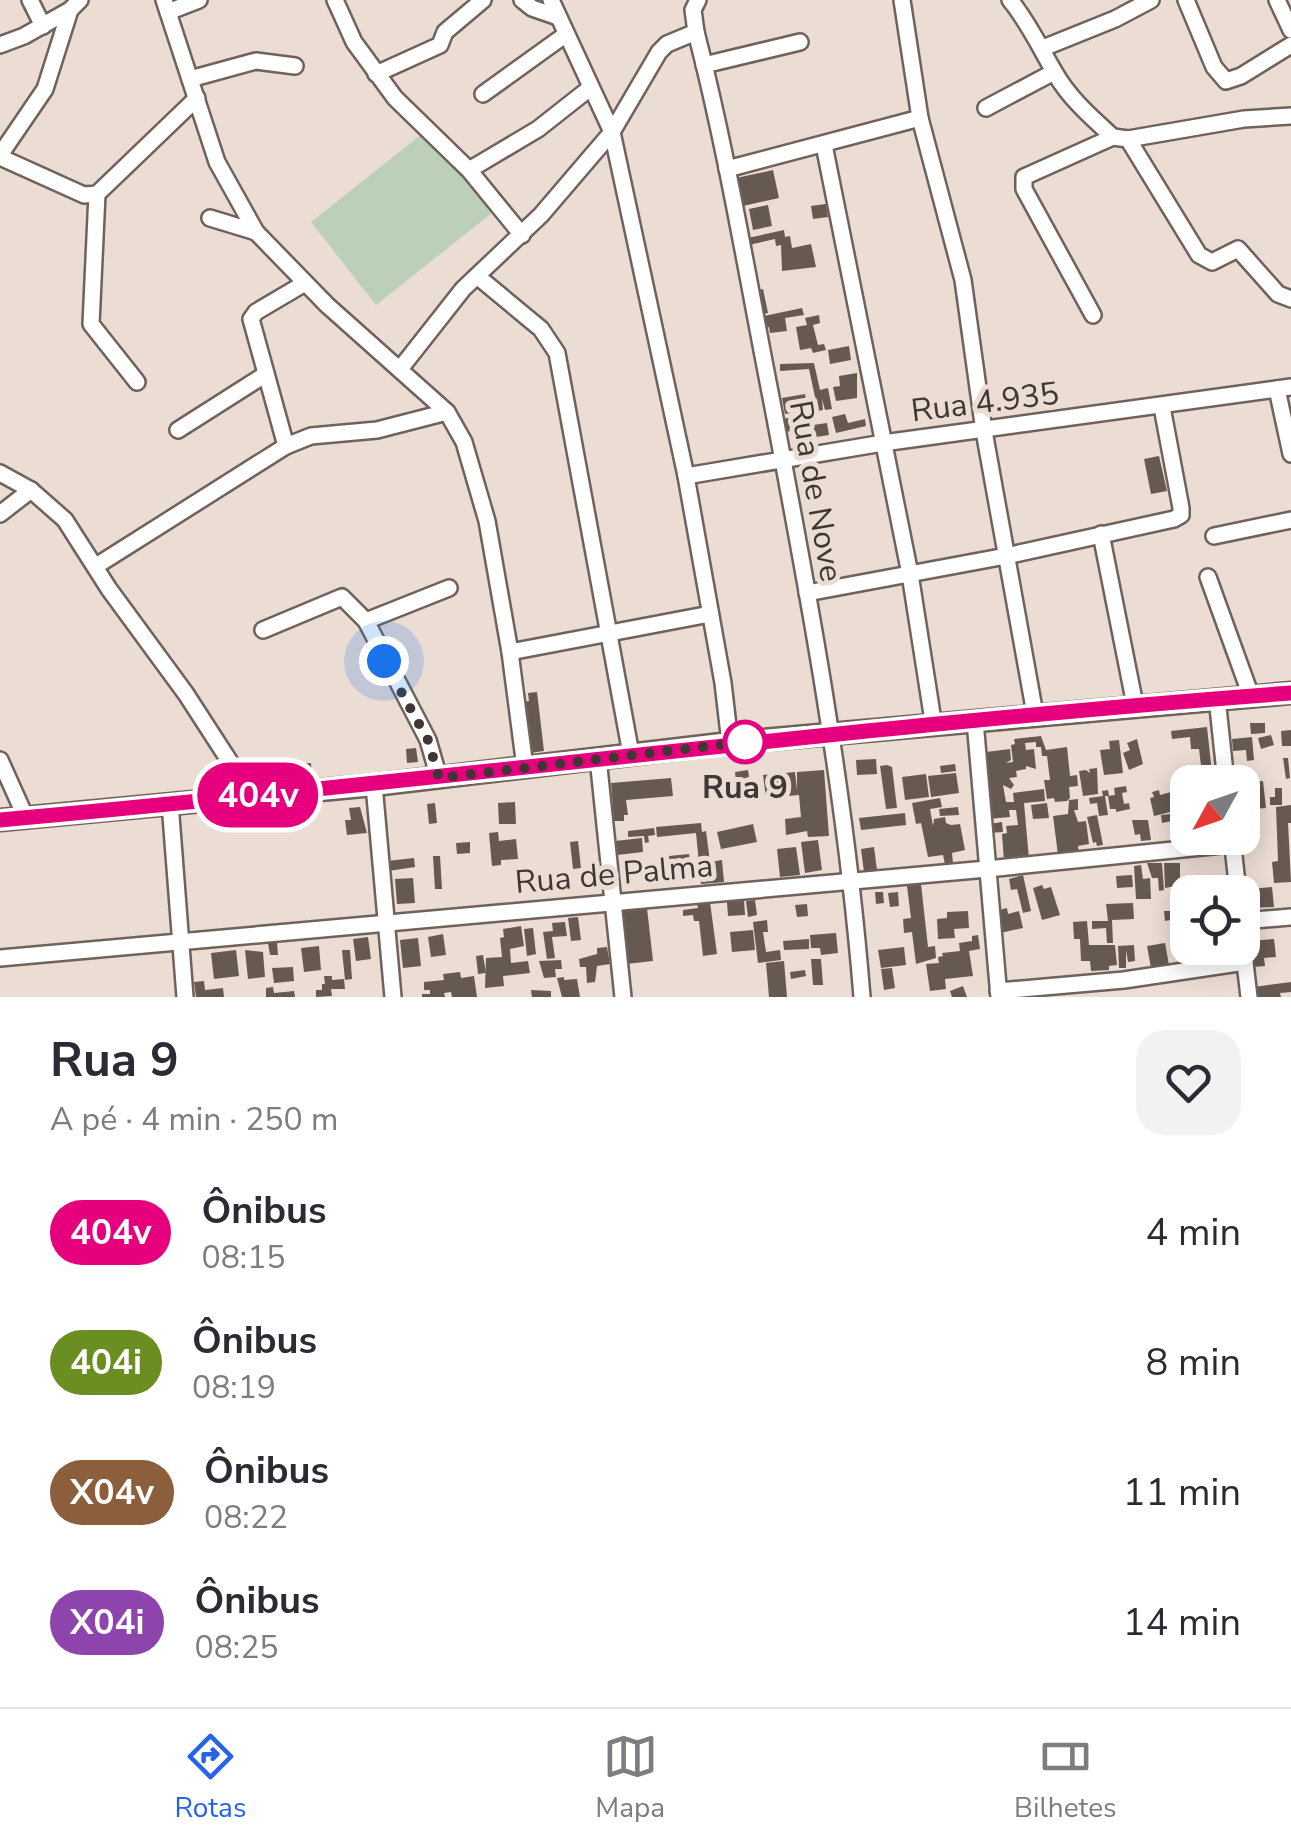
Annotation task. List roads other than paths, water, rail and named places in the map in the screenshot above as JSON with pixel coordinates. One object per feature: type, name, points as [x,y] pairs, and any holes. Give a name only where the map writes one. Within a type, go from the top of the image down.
[{"type":"main road","points":[[0,820],[374,785],[730,743],[1291,693]]},
{"type":"street","points":[[30,0],[43,26]]},
{"type":"street","points":[[198,0],[166,6],[217,162],[234,197],[256,232],[305,283],[447,412],[472,463],[487,522],[510,652],[525,768]]},
{"type":"street","points":[[335,0],[354,42],[376,74],[414,120],[469,170],[522,235]]},
{"type":"street","points":[[376,74],[440,44],[445,32],[483,0]]},
{"type":"street","points":[[522,0],[558,17]]},
{"type":"street","points":[[551,0],[612,132],[686,476],[730,743]]},
{"type":"street","name":"Rua de Nove","points":[[698,0],[693,10],[696,32],[783,459],[832,736],[853,880],[862,997]]},
{"type":"street","points":[[902,0],[920,118],[963,280],[984,430],[1035,714]]},
{"type":"street","points":[[1010,0],[1070,96],[1120,138],[1199,255],[1212,262],[1238,248],[1278,294],[1291,300]]},
{"type":"street","points":[[1043,48],[1151,0]]},
{"type":"street","points":[[1186,0],[1214,67],[1226,81],[1291,45]]},
{"type":"street","points":[[1277,0],[1291,30]]},
{"type":"street","points":[[0,45],[43,26],[75,5]]},
{"type":"street","points":[[75,5],[45,89],[0,156],[84,196],[97,194],[196,98]]},
{"type":"street","points":[[400,370],[433,324],[476,276],[522,235],[612,132],[659,52],[667,44],[696,32]]},
{"type":"street","points":[[483,94],[566,35]]},
{"type":"street","points":[[704,65],[800,42]]},
{"type":"street","points":[[190,80],[256,61],[295,66]]},
{"type":"street","points":[[986,108],[1054,72]]},
{"type":"street","points":[[469,170],[538,129],[590,88]]},
{"type":"street","points":[[1093,315],[1022,182],[1024,177],[1120,138],[1244,119],[1291,116]]},
{"type":"street","points":[[727,170],[920,118]]},
{"type":"street","points":[[824,144],[910,574],[934,726]]},
{"type":"street","points":[[97,194],[91,324],[138,382]]},
{"type":"street","points":[[210,218],[256,232]]},
{"type":"street","points":[[476,276],[541,329],[557,353],[630,754]]},
{"type":"street","points":[[286,446],[252,314],[305,283]]},
{"type":"street","points":[[178,430],[266,374]]},
{"type":"street","points":[[1284,388],[1291,454]]},
{"type":"street","name":"Rua 4.935","points":[[686,476],[882,443],[1284,388]]},
{"type":"street","points":[[807,593],[1006,556],[1181,515],[1162,407]]},
{"type":"street","points":[[96,566],[286,446],[311,436],[377,430],[447,412]]},
{"type":"street","points":[[0,473],[31,490],[65,520],[108,589],[186,694],[252,796]]},
{"type":"street","points":[[0,514],[31,490]]},
{"type":"street","points":[[1214,536],[1291,520]]},
{"type":"street","points":[[1101,534],[1135,705]]},
{"type":"street","points":[[1208,577],[1252,696]]},
{"type":"street","points":[[366,621],[449,588]]},
{"type":"street","points":[[262,630],[342,597],[366,621],[428,740],[439,778]]},
{"type":"street","points":[[510,652],[710,614]]},
{"type":"street","points":[[1217,698],[1224,765]]},
{"type":"street","points":[[975,721],[998,994],[1125,988],[1231,965]]},
{"type":"street","points":[[598,758],[624,997]]},
{"type":"street","points":[[0,760],[26,818]]},
{"type":"street","points":[[374,785],[393,997]]},
{"type":"street","points":[[170,803],[184,997]]},
{"type":"street","name":"Rua de Palma","points":[[0,958],[987,870],[1170,848]]},
{"type":"street","points":[[1260,919],[1291,917]]},
{"type":"street","points":[[1245,965],[1249,997]]},
{"type":"place","name":"Rua 9","points":[[745,742]]}]
